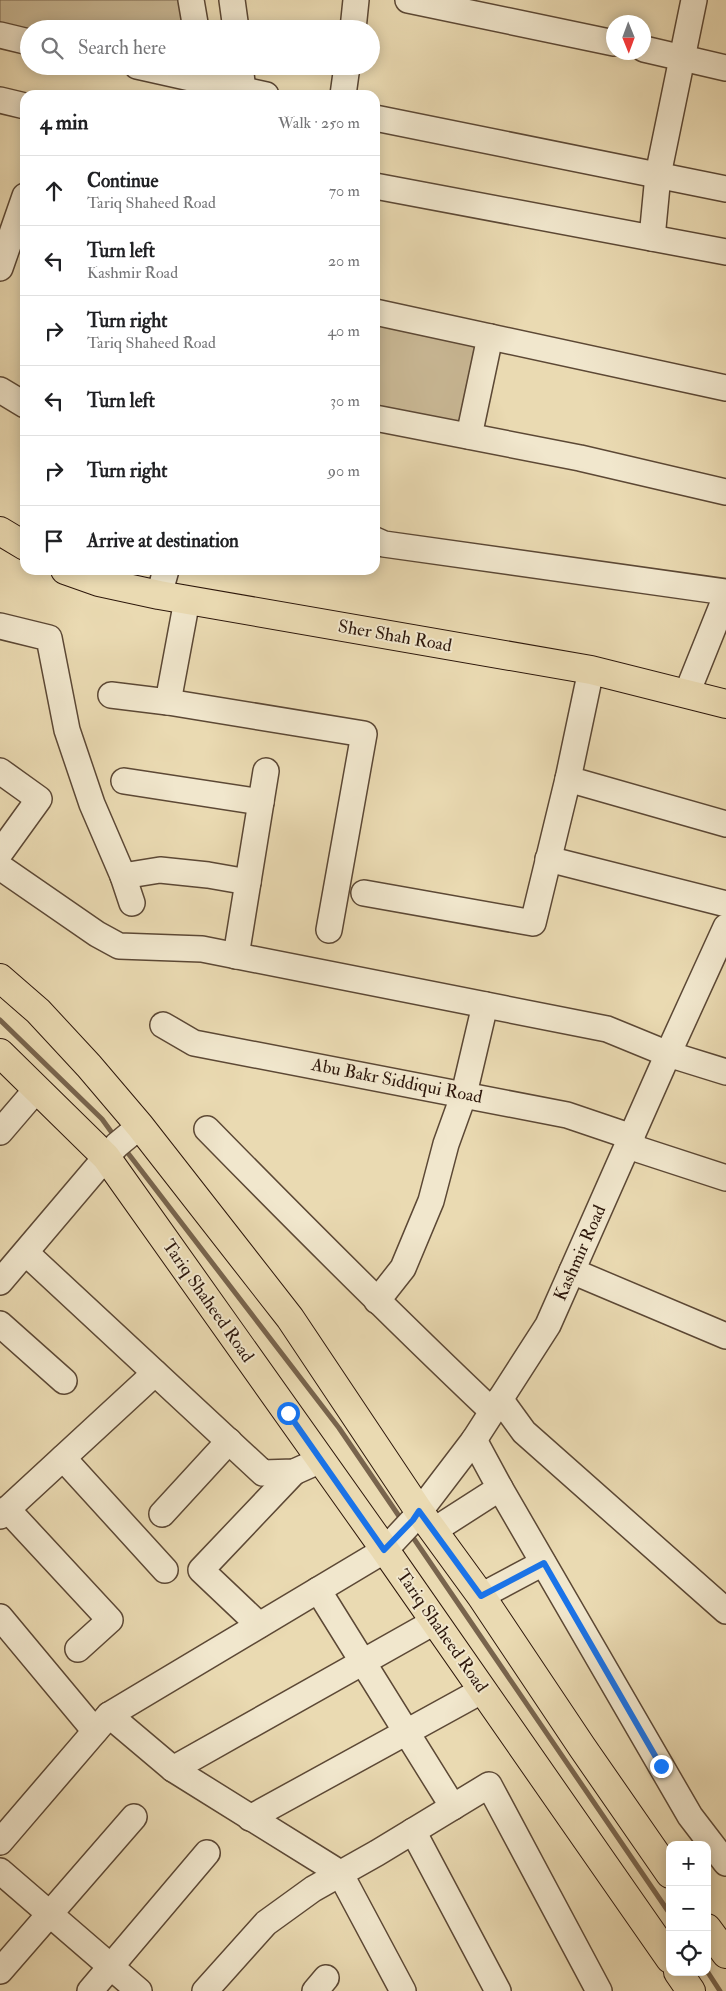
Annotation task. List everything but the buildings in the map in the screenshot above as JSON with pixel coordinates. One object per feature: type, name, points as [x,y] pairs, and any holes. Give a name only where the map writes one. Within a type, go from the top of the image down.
[{"type":"main road","points":[[0,531],[20,543]]},
{"type":"main road","name":"Sher Shah Road","points":[[79,575],[99,582],[162,583],[187,600],[591,670],[726,704]]},
{"type":"main road","name":"Tariq Shaheed Road","points":[[0,978],[38,1011],[89,1066],[124,1141],[321,1460],[666,1953]]},
{"type":"main road","name":"Tariq Shaheed Road","points":[[0,1053],[36,1090],[124,1141],[290,1318],[422,1521],[481,1596],[666,1868]]},
{"type":"main road","points":[[709,1931],[726,1954]]},
{"type":"main road","points":[[681,1976],[691,1991]]},
{"type":"street","points":[[191,0],[194,20]]},
{"type":"street","points":[[232,0],[235,20]]},
{"type":"street","points":[[353,20],[356,0]]},
{"type":"street","points":[[408,0],[456,5],[606,41]]},
{"type":"street","points":[[652,238],[658,175],[694,0]]},
{"type":"street","points":[[0,35],[20,40]]},
{"type":"street","points":[[651,51],[726,68]]},
{"type":"street","points":[[178,75],[205,81],[250,84]]},
{"type":"street","points":[[345,90],[346,75]]},
{"type":"street","points":[[0,100],[20,105]]},
{"type":"street","points":[[380,119],[726,188]]},
{"type":"street","points":[[380,187],[726,252]]},
{"type":"street","points":[[0,268],[20,210]]},
{"type":"street","points":[[380,313],[726,388]]},
{"type":"street","points":[[469,436],[490,337]]},
{"type":"street","points":[[0,390],[20,402]]},
{"type":"street","points":[[380,419],[580,458],[726,492]]},
{"type":"street","points":[[380,542],[726,592]]},
{"type":"street","points":[[687,693],[726,596]]},
{"type":"street","points":[[168,702],[187,600]]},
{"type":"street","points":[[0,626],[49,638],[67,730],[92,804],[132,902]]},
{"type":"street","points":[[364,893],[532,923],[568,779],[591,670]]},
{"type":"street","points":[[111,695],[168,702],[364,734],[329,930]]},
{"type":"street","points":[[236,956],[266,771]]},
{"type":"street","points":[[0,772],[39,799],[0,853]]},
{"type":"street","points":[[568,779],[726,824]]},
{"type":"street","points":[[124,781],[261,802]]},
{"type":"street","points":[[548,859],[726,904]]},
{"type":"street","points":[[0,867],[97,934],[119,946],[202,950],[607,1029],[668,1054],[726,1072]]},
{"type":"street","points":[[122,876],[160,870],[208,875],[248,882]]},
{"type":"street","name":"Kashmir Road","points":[[5,1828],[102,1723],[384,1550],[422,1521],[548,1325],[668,1054],[725,933]]},
{"type":"street","points":[[377,1301],[403,1268],[428,1210],[446,1144],[464,1094],[485,1005]]},
{"type":"street","name":"Abu Bakr Siddiqui Road","points":[[162,1026],[194,1043],[567,1115],[630,1142],[726,1178]]},
{"type":"street","points":[[0,1132],[36,1090]]},
{"type":"street","points":[[208,1129],[377,1301],[726,1611]]},
{"type":"street","points":[[0,1282],[124,1141]]},
{"type":"street","points":[[26,1253],[263,1473],[294,1472],[321,1460]]},
{"type":"street","points":[[572,1271],[726,1336]]},
{"type":"street","points":[[0,1324],[64,1381]]},
{"type":"street","points":[[78,1649],[110,1620],[4,1513],[155,1373]]},
{"type":"street","points":[[474,1440],[690,1816],[726,1863]]},
{"type":"street","points":[[162,1514],[229,1441]]},
{"type":"street","points":[[63,1458],[165,1570]]},
{"type":"street","points":[[259,1625],[201,1570],[294,1472]]},
{"type":"street","points":[[422,1521],[500,1488]]},
{"type":"street","points":[[481,1596],[544,1563]]},
{"type":"street","points":[[318,1590],[452,1807]]},
{"type":"street","points":[[0,1618],[102,1723],[340,1874],[403,1991]]},
{"type":"street","points":[[173,1769],[434,1622]]},
{"type":"street","points":[[250,1818],[483,1690]]},
{"type":"street","points":[[205,1991],[266,1923],[313,1889],[489,1785],[598,1991]]},
{"type":"street","points":[[0,1971],[134,1817]]},
{"type":"street","points":[[413,1831],[498,1991]]},
{"type":"street","points":[[90,1991],[207,1853]]},
{"type":"street","points":[[0,1871],[139,1991]]},
{"type":"shaded area","points":[[0,0],[183,0],[186,20],[20,20],[20,38],[0,33]]},
{"type":"shaded area","points":[[380,313],[490,337],[469,436],[380,419]]},
{"type":"waterway","points":[[0,1020],[102,1119],[115,1137]]},
{"type":"waterway","points":[[124,1148],[339,1428],[403,1522]]},
{"type":"waterway","points":[[410,1533],[666,1908]]},
{"type":"waterway","points":[[710,1976],[720,1991]]},
{"type":"route","points":[[288,1413],[384,1550],[413,1520],[419,1511],[481,1596],[544,1563],[661,1766]]}]
